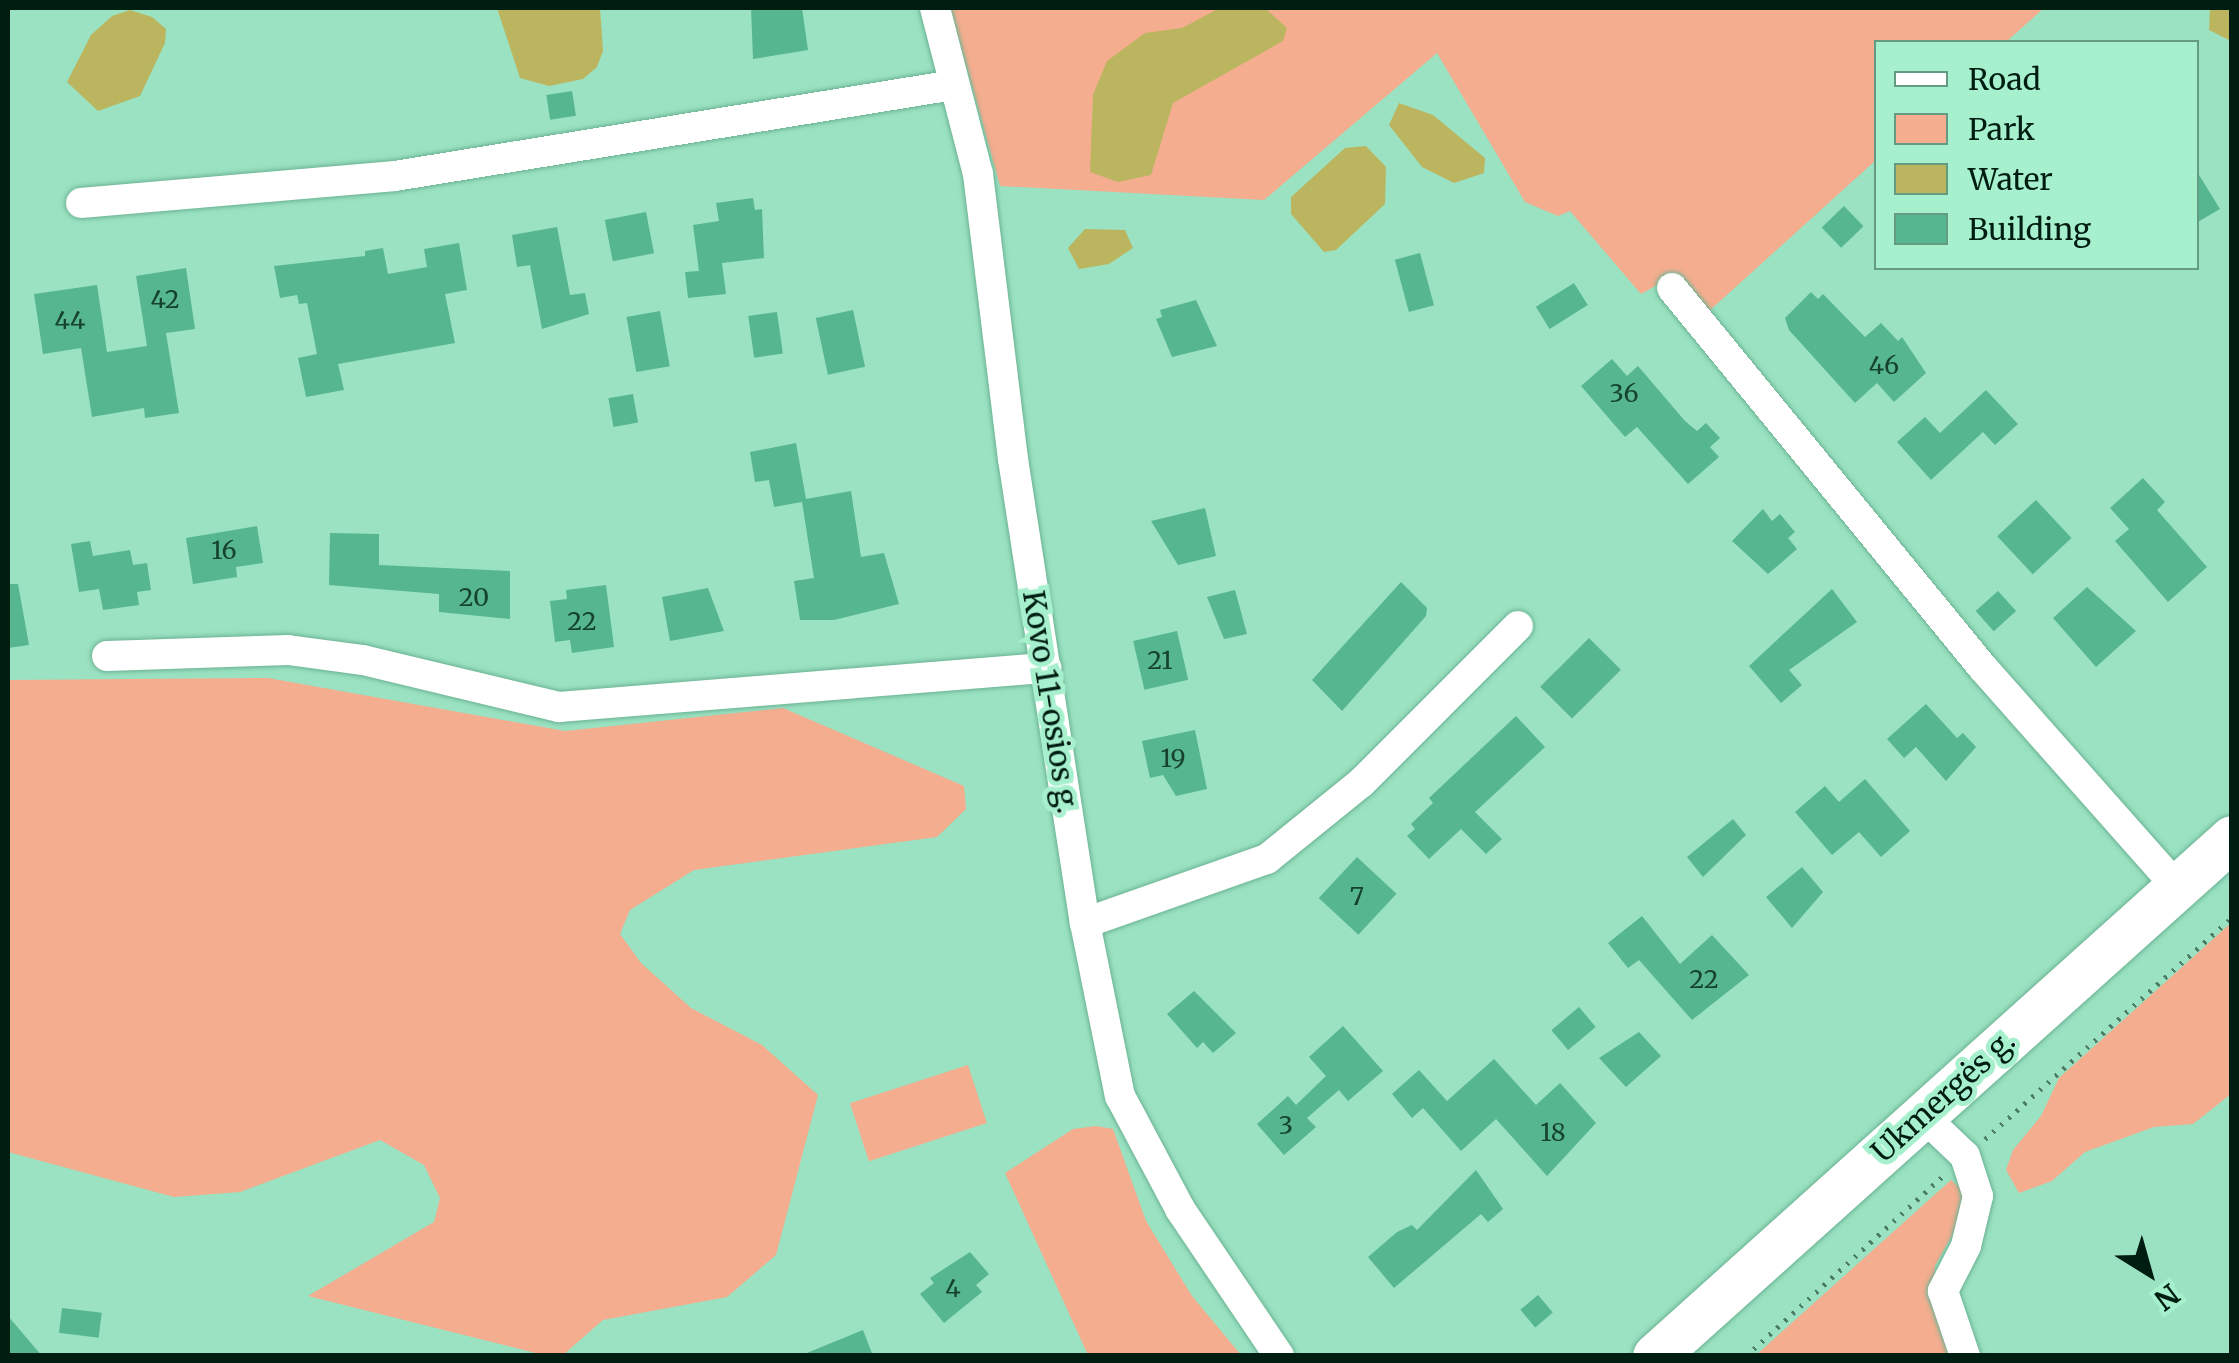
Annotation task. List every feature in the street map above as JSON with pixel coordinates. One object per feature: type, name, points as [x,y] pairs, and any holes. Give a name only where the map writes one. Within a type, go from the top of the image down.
[{"type":"highway","name":"Ukmergės g.","points":[[1655,1356],[2232,838]]},
{"type":"street","name":"Kovo 11-osios g.","points":[[935,8],[978,174],[1085,923],[1120,1096],[1180,1208],[1279,1356]]},
{"type":"street","points":[[81,203],[396,176],[954,85]]},
{"type":"street","points":[[1672,288],[1984,669],[2177,887]]},
{"type":"street","points":[[1085,923],[1266,859],[1361,783],[1518,626]]},
{"type":"street","points":[[108,656],[288,650],[363,660],[559,707],[1046,668]]},
{"type":"street","points":[[1922,1115],[1965,1156],[1978,1196],[1966,1246],[1943,1291],[1965,1356]]},
{"type":"path","points":[[1746,1356],[2232,916]]},
{"type":"green space","points":[[950,8],[2044,8],[2008,40],[1874,40],[1874,162],[1708,312],[1675,275],[1641,294],[1570,211],[1558,216],[1525,202],[1437,53],[1264,200],[1000,186]]},
{"type":"green space","points":[[268,678],[565,731],[783,708],[964,786],[966,809],[937,837],[694,870],[630,910],[620,934],[641,963],[691,1008],[762,1045],[818,1095],[776,1255],[727,1297],[603,1320],[563,1355],[544,1355],[308,1296],[434,1222],[440,1198],[424,1165],[380,1140],[240,1192],[174,1197],[8,1152],[8,680]]},
{"type":"green space","points":[[2231,923],[2231,1094],[2193,1124],[2154,1127],[2085,1152],[2052,1181],[2019,1193],[2006,1170],[2013,1150],[2041,1116],[2059,1078]]},
{"type":"green space","points":[[968,1065],[987,1123],[869,1161],[850,1103]]},
{"type":"green space","points":[[1073,1129],[1113,1129],[1146,1221],[1192,1296],[1241,1355],[1088,1355],[1005,1173]]},
{"type":"green space","points":[[1951,1180],[1966,1193],[1963,1216],[1935,1266],[1935,1298],[1954,1355],[1755,1356]]},
{"type":"water","points":[[497,8],[600,8],[603,51],[597,67],[583,79],[549,86],[520,78]]},
{"type":"water","points":[[1220,8],[1265,8],[1287,28],[1283,41],[1173,103],[1151,175],[1118,182],[1090,172],[1093,95],[1107,61],[1145,33],[1182,28]]},
{"type":"water","points":[[2210,8],[2231,8],[2231,41],[2209,30]]},
{"type":"water","points":[[130,10],[152,17],[166,29],[165,43],[140,96],[98,111],[67,82],[91,35],[112,16]]},
{"type":"water","points":[[1399,103],[1433,115],[1485,158],[1484,173],[1454,183],[1422,167],[1389,125]]},
{"type":"water","points":[[1366,146],[1386,167],[1385,204],[1336,250],[1324,252],[1291,214],[1291,197],[1345,148]]},
{"type":"water","points":[[1085,229],[1125,230],[1133,248],[1109,264],[1079,269],[1068,248]]},
{"type":"building","points":[[751,8],[802,8],[808,50],[753,59]]},
{"type":"building","points":[[572,91],[576,116],[550,120],[546,95]]},
{"type":"building","points":[[2199,175],[2220,209],[2199,221]]},
{"type":"building","points":[[753,198],[755,210],[762,209],[764,258],[722,263],[726,294],[688,298],[685,272],[699,271],[693,225],[719,221],[716,203]]},
{"type":"building","points":[[1844,206],[1863,226],[1841,248],[1822,228]]},
{"type":"building","points":[[646,212],[654,253],[613,261],[605,220]]},
{"type":"building","points":[[557,227],[570,295],[585,293],[589,314],[542,329],[530,265],[517,267],[512,235]]},
{"type":"building","points":[[459,243],[467,290],[445,294],[455,343],[338,364],[344,390],[306,397],[298,358],[317,354],[307,303],[299,304],[297,295],[280,298],[274,266],[365,256],[365,251],[383,248],[388,274],[427,267],[424,249]]},
{"type":"building","points":[[1420,253],[1434,305],[1409,312],[1395,260]]},
{"type":"building","points":[[186,268],[195,329],[166,333],[179,413],[145,418],[144,408],[92,417],[81,348],[43,354],[34,294],[97,285],[107,352],[147,346],[136,276]]},
{"type":"building","points":[[1574,283],[1588,305],[1550,329],[1536,307]]},
{"type":"building","points":[[1811,292],[1818,299],[1823,294],[1865,337],[1881,323],[1898,341],[1902,337],[1926,373],[1894,402],[1877,383],[1855,403],[1789,330],[1785,318]]},
{"type":"building","points":[[1196,300],[1217,346],[1172,357],[1156,319],[1162,317],[1160,310]]},
{"type":"building","points":[[853,310],[865,367],[828,375],[816,318]]},
{"type":"building","points":[[660,311],[670,366],[636,372],[627,317]]},
{"type":"building","points":[[777,312],[783,354],[754,358],[748,316]]},
{"type":"building","points":[[1612,359],[1627,376],[1638,366],[1685,421],[1697,431],[1706,423],[1720,438],[1710,447],[1719,457],[1688,484],[1637,427],[1625,437],[1581,386]]},
{"type":"building","points":[[1986,390],[2018,424],[1995,445],[1983,432],[1931,480],[1897,442],[1925,417],[1940,433]]},
{"type":"building","points":[[633,394],[638,423],[613,427],[608,398]]},
{"type":"building","points":[[796,443],[806,499],[851,491],[861,557],[884,553],[899,604],[834,620],[800,620],[794,581],[814,578],[802,502],[774,507],[769,480],[755,482],[750,452]]},
{"type":"building","points":[[2143,478],[2165,502],[2157,510],[2207,567],[2168,602],[2115,541],[2129,529],[2110,508]]},
{"type":"building","points":[[2036,500],[2071,538],[2033,574],[1997,536]]},
{"type":"building","points":[[1205,508],[1216,556],[1178,565],[1151,521]]},
{"type":"building","points":[[1763,509],[1772,521],[1780,514],[1795,532],[1788,538],[1797,549],[1768,574],[1732,541]]},
{"type":"building","points":[[257,526],[263,563],[236,567],[237,577],[193,584],[186,538]]},
{"type":"building","points":[[330,533],[379,534],[379,565],[510,571],[510,619],[439,612],[439,594],[329,585]]},
{"type":"building","points":[[90,541],[93,556],[130,550],[133,565],[147,563],[151,590],[137,592],[139,605],[103,610],[99,589],[79,592],[71,544]]},
{"type":"building","points":[[1401,582],[1427,608],[1426,616],[1342,711],[1312,680]]},
{"type":"building","points":[[8,584],[18,584],[29,645],[8,648]]},
{"type":"building","points":[[606,585],[614,647],[572,653],[570,640],[555,642],[550,601],[567,599],[566,590]]},
{"type":"building","points":[[2087,587],[2136,631],[2096,667],[2053,618]]},
{"type":"building","points":[[708,588],[724,631],[670,641],[662,597]]},
{"type":"building","points":[[1832,589],[1857,622],[1789,670],[1802,685],[1781,703],[1749,666]]},
{"type":"building","points":[[1235,590],[1247,634],[1224,639],[1207,597]]},
{"type":"building","points":[[1998,591],[2016,611],[1994,631],[1976,611]]},
{"type":"building","points":[[1177,631],[1188,680],[1144,690],[1133,641]]},
{"type":"building","points":[[1589,638],[1621,670],[1572,719],[1540,687]]},
{"type":"building","points":[[1926,704],[1957,738],[1963,733],[1976,747],[1946,781],[1916,747],[1904,758],[1887,739]]},
{"type":"building","points":[[1516,716],[1545,747],[1475,812],[1502,839],[1486,854],[1461,829],[1429,859],[1407,836],[1415,829],[1411,824],[1433,803],[1429,798]]},
{"type":"building","points":[[1195,730],[1207,789],[1176,796],[1163,775],[1150,778],[1142,741]]},
{"type":"building","points":[[1865,779],[1910,831],[1881,857],[1859,832],[1832,855],[1795,812],[1825,786],[1839,802]]},
{"type":"building","points":[[1733,819],[1746,835],[1703,877],[1687,857]]},
{"type":"building","points":[[1357,857],[1396,894],[1358,935],[1319,898]]},
{"type":"building","points":[[1802,867],[1823,892],[1792,928],[1766,897]]},
{"type":"building","points":[[1642,916],[1680,964],[1712,935],[1749,975],[1692,1020],[1639,960],[1628,968],[1608,943]]},
{"type":"building","points":[[1194,991],[1236,1033],[1213,1053],[1203,1042],[1197,1048],[1167,1014]]},
{"type":"building","points":[[1579,1007],[1596,1027],[1568,1050],[1551,1030]]},
{"type":"building","points":[[1343,1026],[1383,1071],[1348,1101],[1339,1090],[1307,1118],[1316,1127],[1284,1155],[1257,1124],[1288,1096],[1296,1105],[1326,1076],[1309,1057]]},
{"type":"building","points":[[1639,1032],[1661,1056],[1626,1087],[1599,1058]]},
{"type":"building","points":[[1494,1059],[1536,1105],[1560,1083],[1596,1123],[1547,1176],[1496,1119],[1461,1151],[1423,1108],[1412,1118],[1392,1094],[1419,1070],[1447,1101]]},
{"type":"building","points":[[1476,1170],[1503,1209],[1488,1222],[1481,1214],[1394,1288],[1368,1257],[1397,1232],[1412,1225],[1417,1230]]},
{"type":"building","points":[[970,1252],[989,1274],[976,1285],[982,1292],[944,1323],[920,1294],[934,1283],[930,1278]]},
{"type":"building","points":[[1538,1295],[1553,1313],[1535,1327],[1520,1310]]},
{"type":"building","points":[[62,1308],[102,1313],[99,1338],[59,1333]]},
{"type":"building","points":[[8,1316],[42,1356],[8,1356]]},
{"type":"building","points":[[863,1330],[873,1356],[802,1356],[802,1355]]}]
